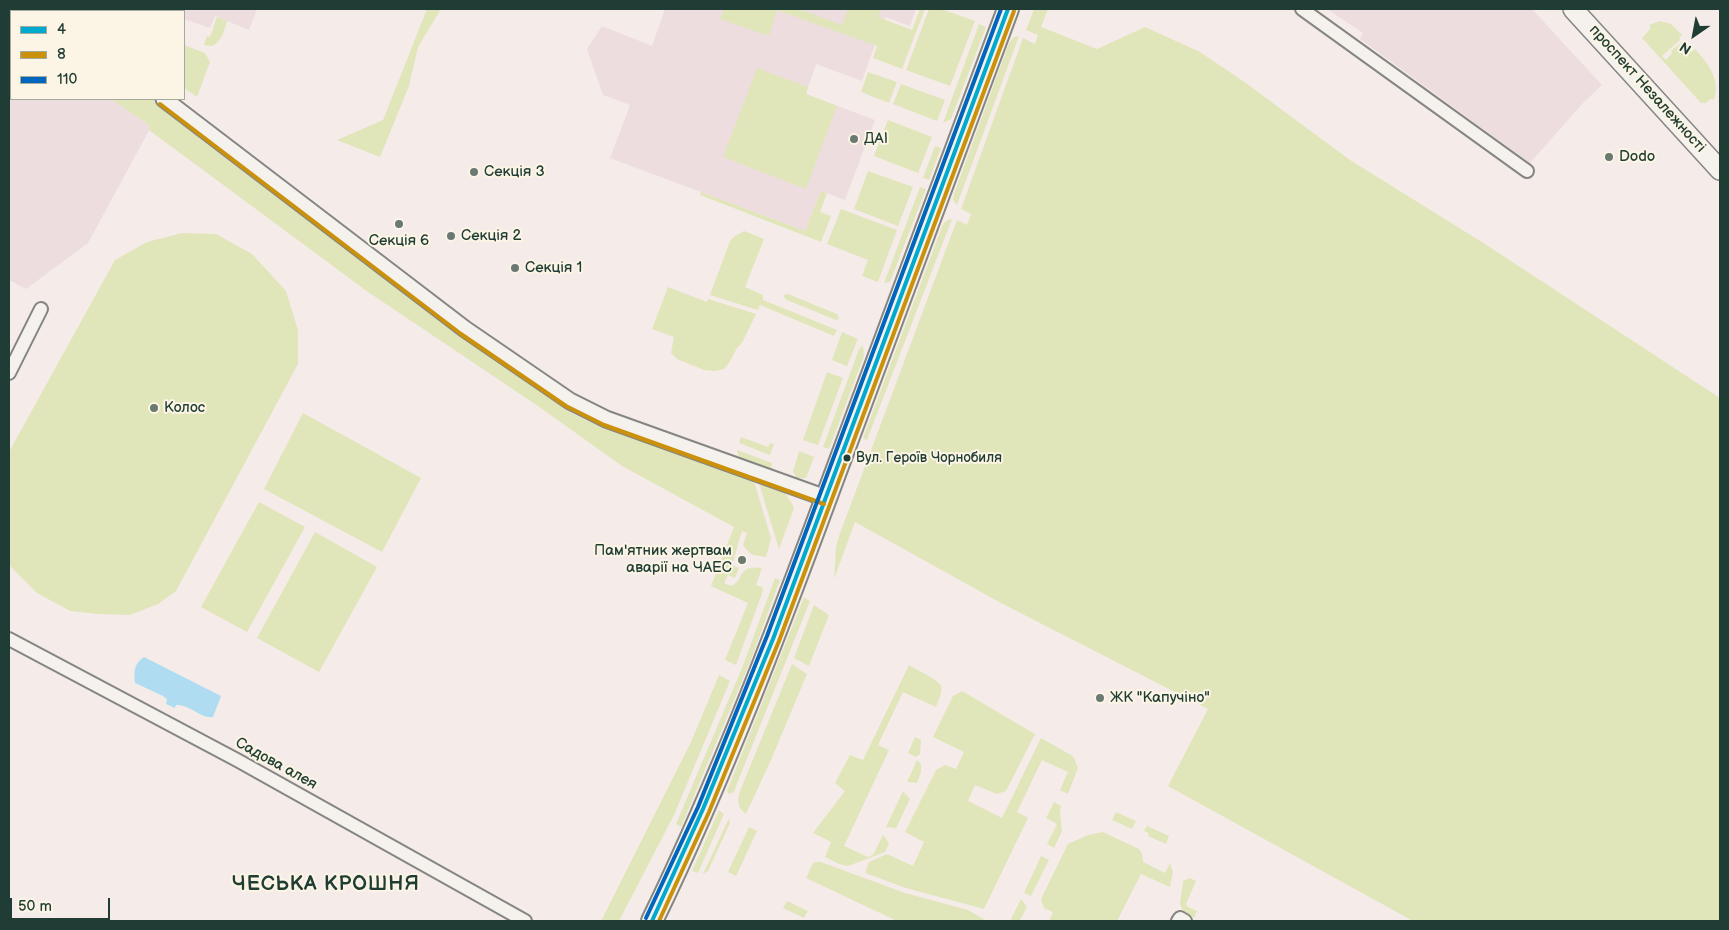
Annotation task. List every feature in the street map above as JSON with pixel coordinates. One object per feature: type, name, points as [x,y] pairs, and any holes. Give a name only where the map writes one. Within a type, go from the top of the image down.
[{"type":"highway","points":[[652,921],[682,859],[730,749],[826,498],[1008,9]]},
{"type":"main road","name":"проспект Незалежності","points":[[1573,9],[1720,170]]},
{"type":"street","points":[[1302,9],[1527,171]]},
{"type":"street","points":[[165,100],[465,329],[570,400],[606,419],[826,498]]},
{"type":"street","points":[[9,373],[41,309]]},
{"type":"street","name":"Садова алея","points":[[9,639],[236,760],[525,921]]},
{"type":"street","points":[[1178,921],[1180,918],[1185,921]]},
{"type":"shaded area","points":[[157,9],[257,9],[249,30],[215,16],[210,28],[185,19],[185,10]]},
{"type":"shaded area","points":[[665,9],[916,9],[910,26],[885,17],[862,81],[816,64],[806,94],[875,120],[845,200],[821,191],[805,231],[610,158],[630,105],[603,95],[587,49],[602,26],[652,46]]},
{"type":"shaded area","points":[[1327,9],[1532,9],[1602,85],[1584,102],[1530,163],[1360,39],[1363,33]]},
{"type":"shaded area","points":[[10,36],[10,100],[112,100],[151,127],[88,243],[26,289],[9,280]]},
{"type":"green space","points":[[427,9],[441,9],[418,47],[409,86],[380,157],[337,140],[383,120]]},
{"type":"green space","points":[[724,9],[799,9],[842,25],[848,9],[881,9],[878,17],[912,30],[920,9],[925,9],[902,69],[873,58],[877,46],[777,10],[769,36],[720,19]]},
{"type":"green space","points":[[929,9],[941,9],[975,21],[950,86],[906,70]]},
{"type":"green space","points":[[1034,9],[1048,9],[1041,27],[1097,49],[1145,27],[1200,52],[1243,81],[1350,160],[1485,244],[1720,398],[1720,921],[1413,921],[1168,786],[1208,709],[1001,603],[855,522],[834,579],[836,547],[839,536],[957,220],[967,225],[971,214],[961,209],[1023,38],[1035,44],[1038,35],[1026,30]]},
{"type":"green space","points":[[217,17],[227,21],[222,35],[212,46],[204,45],[207,36],[210,37]]},
{"type":"green space","points":[[1660,21],[1671,24],[1682,35],[1679,38],[1680,40],[1662,56],[1666,60],[1672,53],[1671,51],[1682,42],[1691,52],[1695,49],[1712,72],[1716,86],[1714,100],[1711,99],[1706,103],[1701,103],[1642,38],[1651,28],[1649,25]]},
{"type":"green space","points":[[979,24],[986,27],[951,119],[943,123]]},
{"type":"green space","points":[[1019,36],[957,205],[953,200],[954,194],[1009,43],[1014,37]]},
{"type":"green space","points":[[185,45],[205,53],[210,62],[197,97],[185,89]]},
{"type":"green space","points":[[757,68],[808,87],[806,94],[837,106],[806,189],[723,157]]},
{"type":"green space","points":[[868,72],[897,82],[889,103],[861,92]]},
{"type":"green space","points":[[901,84],[945,100],[937,121],[893,104]]},
{"type":"green space","points":[[112,100],[153,100],[201,134],[199,138],[466,339],[573,414],[594,424],[699,462],[709,463],[753,478],[771,538],[766,557],[755,555],[751,554],[743,545],[747,533],[742,531],[732,565],[739,568],[735,578],[728,575],[724,583],[731,586],[738,581],[748,568],[762,568],[756,585],[762,587],[763,591],[736,665],[725,660],[748,603],[711,586],[734,527],[622,466],[538,406],[368,292],[149,130],[150,126]]},
{"type":"green space","points":[[888,120],[932,137],[918,173],[874,156]]},
{"type":"green space","points":[[935,146],[941,148],[929,180],[923,178]]},
{"type":"green space","points":[[868,171],[913,187],[898,226],[854,209]]},
{"type":"green space","points":[[920,187],[926,189],[890,282],[884,283]]},
{"type":"green space","points":[[821,191],[827,193],[820,212],[831,216],[821,242],[700,195],[701,192],[805,231]]},
{"type":"green space","points":[[841,209],[897,230],[878,282],[862,276],[868,260],[827,244]]},
{"type":"green space","points":[[952,219],[867,440],[863,438],[943,224],[947,220]]},
{"type":"green space","points":[[744,231],[764,239],[745,287],[763,295],[763,300],[837,330],[834,336],[760,305],[758,310],[710,295],[730,241]]},
{"type":"green space","name":"Колос","points":[[182,233],[216,234],[252,254],[286,291],[298,330],[298,364],[176,591],[158,604],[130,615],[70,611],[37,593],[9,565],[9,452],[115,260],[147,242]]},
{"type":"green space","points":[[668,287],[707,302],[708,299],[756,314],[742,343],[724,369],[715,371],[704,370],[677,359],[671,353],[674,337],[652,329]]},
{"type":"green space","points":[[788,294],[837,314],[839,319],[836,320],[787,300],[784,295]]},
{"type":"green space","points":[[842,332],[858,339],[847,366],[832,360]]},
{"type":"green space","points":[[863,345],[864,356],[829,449],[823,447],[859,349]]},
{"type":"green space","points":[[827,372],[843,378],[818,445],[803,440]]},
{"type":"green space","points":[[303,413],[421,478],[382,552],[264,489]]},
{"type":"green space","points":[[741,437],[768,447],[770,443],[774,444],[770,455],[739,443]]},
{"type":"green space","points":[[737,450],[772,463],[771,470],[754,466],[744,461],[738,455]]},
{"type":"green space","points":[[799,451],[814,457],[806,478],[797,478],[793,472]]},
{"type":"green space","points":[[758,480],[780,489],[794,508],[779,549]]},
{"type":"green space","points":[[259,502],[305,527],[247,632],[201,607]]},
{"type":"green space","points":[[315,532],[377,567],[319,672],[257,638]]},
{"type":"green space","points":[[775,578],[780,580],[750,662],[681,827],[676,824],[742,668]]},
{"type":"green space","points":[[804,597],[810,601],[734,792],[729,794],[727,791]]},
{"type":"green space","points":[[814,605],[829,615],[809,666],[794,658]]},
{"type":"green space","points":[[792,664],[807,674],[746,814],[739,806],[739,794]]},
{"type":"green space","points":[[909,665],[932,678],[941,686],[940,696],[936,707],[903,692],[878,745],[889,750],[844,846],[868,857],[873,855],[883,835],[889,843],[885,852],[848,866],[839,864],[825,857],[831,842],[813,833],[845,791],[835,783],[850,755],[863,760]]},
{"type":"green space","points":[[719,675],[730,681],[674,815],[619,921],[601,921],[691,742]]},
{"type":"green space","points":[[962,691],[1035,734],[1006,791],[997,794],[975,785],[968,801],[1002,818],[1041,738],[1071,755],[1078,768],[1068,794],[1060,790],[1068,772],[1042,760],[1017,812],[1028,818],[984,909],[906,888],[865,873],[869,862],[887,854],[913,866],[924,842],[905,832],[936,770],[945,765],[956,769],[964,752],[933,737],[953,696]]},
{"type":"green space","points":[[915,737],[921,740],[920,754],[916,757],[908,753]]},
{"type":"green space","points":[[917,760],[921,764],[921,772],[917,783],[907,782]]},
{"type":"green space","points":[[903,791],[910,799],[896,828],[886,827]]},
{"type":"green space","points":[[1054,802],[1061,806],[1062,831],[1054,848],[1047,844],[1057,824],[1046,818]]},
{"type":"green space","points":[[719,810],[724,814],[698,873],[692,871]]},
{"type":"green space","points":[[1116,812],[1136,821],[1132,829],[1112,820]]},
{"type":"green space","points":[[729,818],[730,823],[708,871],[703,874]]},
{"type":"green space","points":[[1147,826],[1169,836],[1166,844],[1148,836],[1149,833],[1144,831]]},
{"type":"green space","points":[[749,827],[757,831],[736,876],[728,872]]},
{"type":"green space","points":[[1103,832],[1139,849],[1143,862],[1165,873],[1170,863],[1173,872],[1170,887],[1141,874],[1117,921],[1049,921],[1053,912],[1044,908],[1041,899],[1068,844],[1088,835]]},
{"type":"green space","points":[[1041,856],[1049,860],[1031,896],[1024,893]]},
{"type":"green space","points":[[817,862],[905,893],[968,910],[987,921],[897,921],[806,878],[813,863]]},
{"type":"green space","points":[[1190,878],[1196,881],[1186,904],[1197,911],[1194,918],[1184,913],[1180,904],[1183,881]]},
{"type":"green space","points":[[1021,899],[1027,907],[1020,920],[1010,921]]},
{"type":"green space","points":[[787,901],[808,911],[804,918],[783,908]]},
{"type":"water","points":[[144,657],[221,696],[213,717],[204,716],[181,705],[176,705],[175,708],[166,704],[167,699],[163,696],[135,683],[135,668]]},
{"type":"transit line","name":"110","points":[[646,918],[698,807],[767,636],[1001,9]]},
{"type":"transit line","name":"4","points":[[652,921],[703,809],[773,639],[1008,9]]},
{"type":"transit line","name":"8","points":[[659,921],[709,812],[779,641],[1014,11]]},
{"type":"transit line","name":"8","points":[[160,104],[461,334],[566,406],[604,425],[824,504]]},
{"type":"place","name":"ДАІ","points":[[854,139]]},
{"type":"place","name":"Dodo","points":[[1609,157]]},
{"type":"place","name":"Секція 3","points":[[474,172]]},
{"type":"place","name":"Секція 6","points":[[399,224]]},
{"type":"place","name":"Секція 2","points":[[451,236]]},
{"type":"place","name":"Секція 1","points":[[515,268]]},
{"type":"place","name":"Колос","points":[[154,408]]},
{"type":"place","name":"Вул. Героїв Чорнобиля","points":[[847,458]]},
{"type":"place","name":"Пам'ятник жертвам аварії на ЧАЕС","points":[[742,560]]},
{"type":"place","name":"ЖК \"Капучіно\"","points":[[1100,698]]},
{"type":"district","name":"ЧЕСЬКА КРОШНЯ","points":[[326,885]]}]
